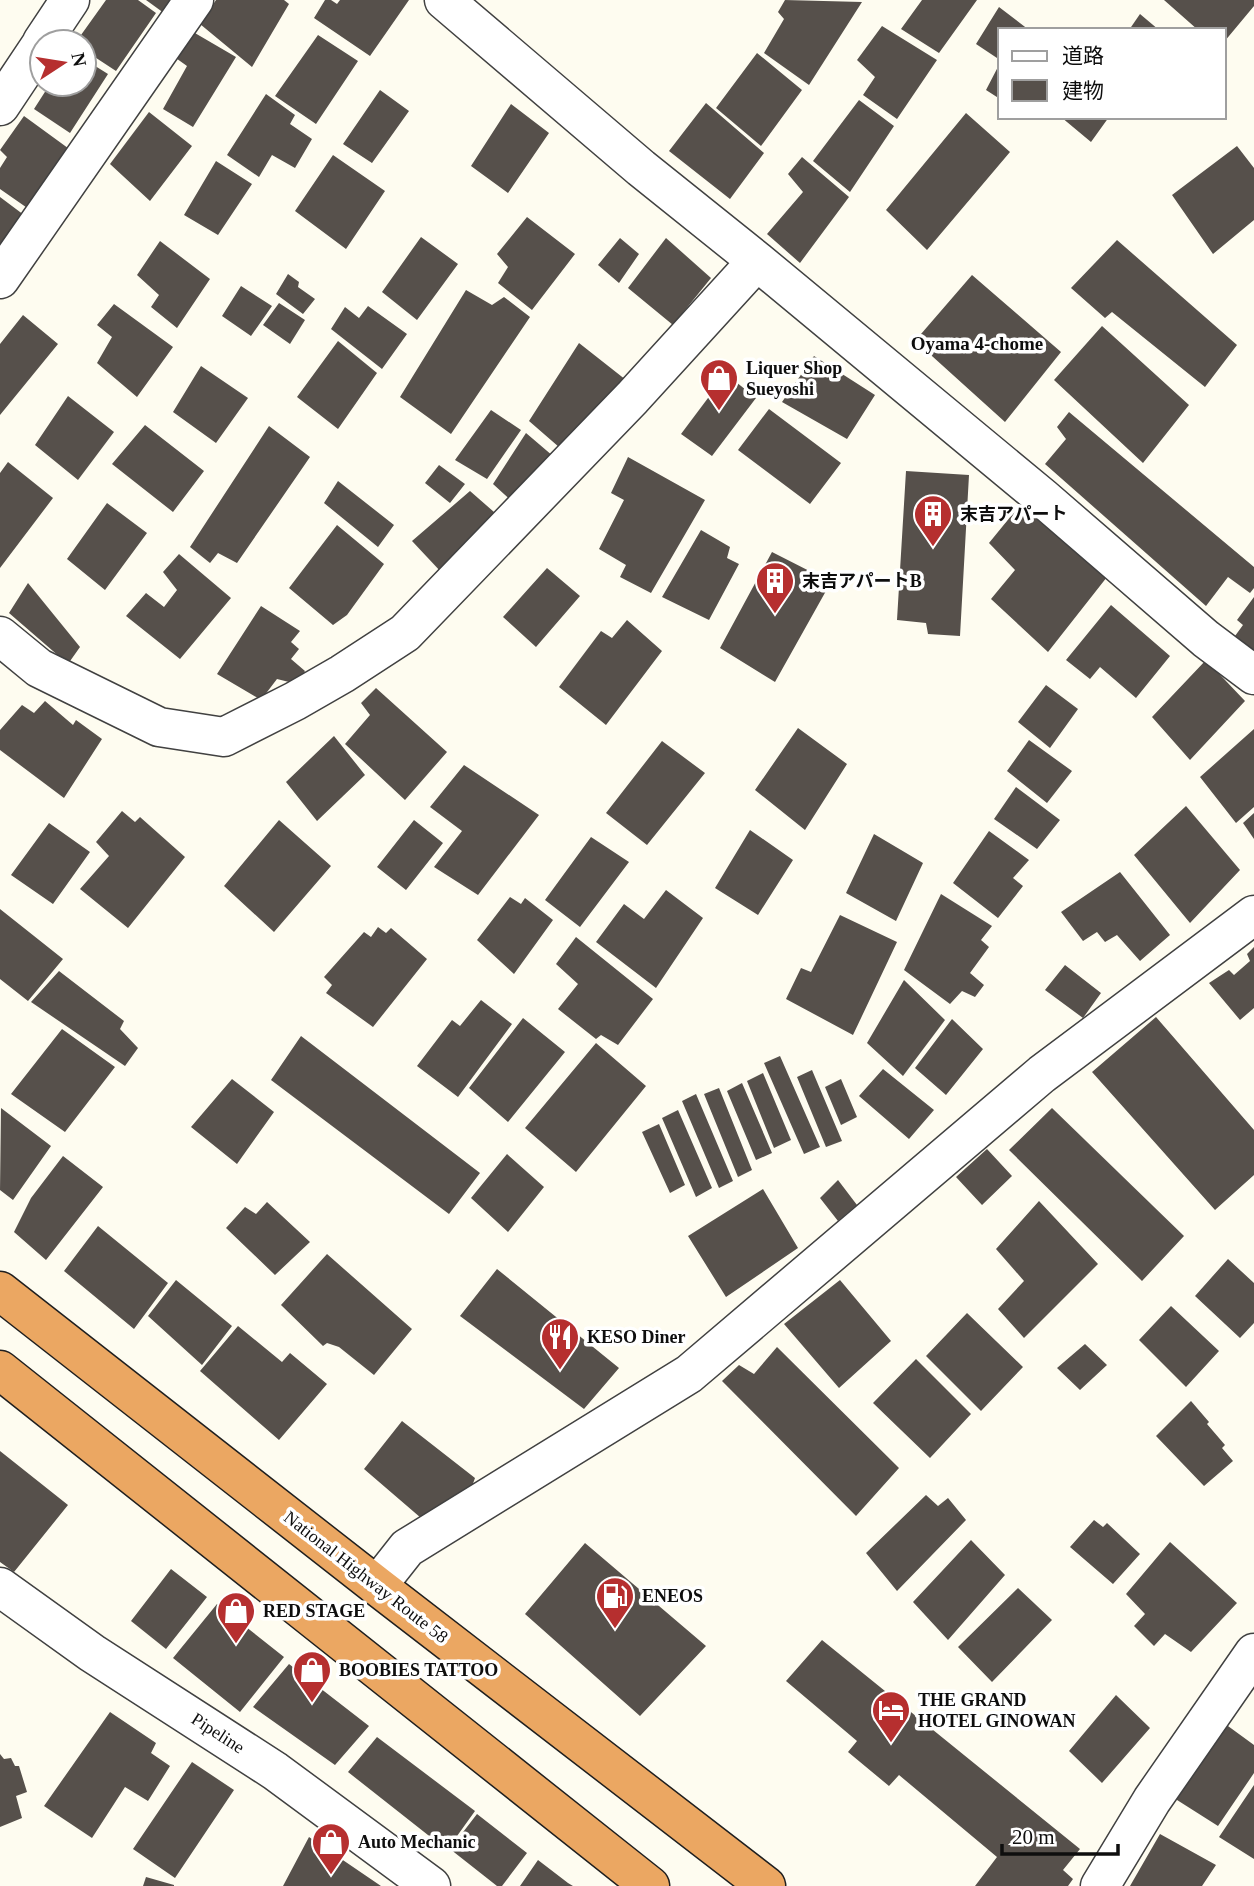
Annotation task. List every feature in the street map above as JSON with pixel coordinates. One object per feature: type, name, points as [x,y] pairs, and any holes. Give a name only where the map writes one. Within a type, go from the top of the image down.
[{"type":"highway","name":"National Highway Route 58","points":[[0,1291],[766,1886]]},
{"type":"highway","points":[[0,1370],[650,1886]]},
{"type":"street","points":[[51,28],[70,0]]},
{"type":"street","points":[[0,279],[194,0]]},
{"type":"street","points":[[444,0],[641,168],[1043,498],[1206,639],[1254,675]]},
{"type":"street","points":[[0,106],[28,63]]},
{"type":"street","points":[[0,636],[39,668],[159,727],[224,737],[295,701],[405,634],[632,398],[757,261]]},
{"type":"street","points":[[377,1586],[407,1548],[689,1374],[1042,1074],[1254,915]]},
{"type":"street","name":"Pipeline","points":[[0,1587],[92,1653],[275,1770],[431,1886]]},
{"type":"street","points":[[1100,1886],[1152,1800],[1254,1653]]},
{"type":"building","points":[[106,0],[138,0],[156,13],[116,71],[98,59],[98,28],[86,28]]},
{"type":"building","points":[[146,0],[180,0],[168,16]]},
{"type":"building","points":[[216,0],[284,0],[289,4],[252,67],[200,24]]},
{"type":"building","points":[[325,0],[337,4],[340,0],[409,0],[370,56],[314,18]]},
{"type":"building","points":[[785,0],[862,2],[809,85],[764,53],[784,19],[778,12]]},
{"type":"building","points":[[922,0],[977,0],[939,53],[901,29]]},
{"type":"building","points":[[1164,0],[1254,0],[1254,6],[1226,40],[1226,28],[1196,28]]},
{"type":"building","points":[[999,7],[1026,28],[998,28],[998,59],[976,44]]},
{"type":"building","points":[[1140,14],[1157,28],[1130,28]]},
{"type":"building","points":[[882,26],[937,60],[897,119],[863,95],[875,77],[857,60]]},
{"type":"building","points":[[188,29],[236,57],[193,127],[163,109],[187,66],[173,56]]},
{"type":"building","points":[[318,35],[358,61],[316,124],[275,96]]},
{"type":"building","points":[[757,53],[802,90],[761,146],[716,108]]},
{"type":"building","points":[[998,67],[998,98],[986,90]]},
{"type":"building","points":[[98,68],[108,74],[98,90]]},
{"type":"building","points":[[380,90],[409,111],[372,163],[343,144]]},
{"type":"building","points":[[266,94],[295,115],[290,124],[312,139],[295,168],[272,155],[259,177],[227,155]]},
{"type":"building","points":[[41,98],[93,98],[70,133],[34,109]]},
{"type":"building","points":[[859,100],[894,126],[850,192],[813,161]]},
{"type":"building","points":[[706,103],[764,153],[730,199],[669,151]]},
{"type":"building","points":[[511,104],[549,133],[508,193],[471,166]]},
{"type":"building","points":[[149,112],[192,146],[150,201],[110,164]]},
{"type":"building","points":[[966,113],[1010,152],[927,250],[886,210]]},
{"type":"building","points":[[24,116],[72,151],[33,212],[0,189],[0,168],[7,157],[0,150]]},
{"type":"building","points":[[1063,119],[1108,119],[1091,142]]},
{"type":"building","points":[[1237,146],[1254,168],[1254,220],[1213,254],[1172,195]]},
{"type":"building","points":[[333,155],[385,191],[346,249],[295,211]]},
{"type":"building","points":[[802,157],[849,197],[800,263],[767,234],[803,192],[788,174]]},
{"type":"building","points":[[216,161],[252,184],[218,235],[184,215]]},
{"type":"building","points":[[0,197],[28,218],[0,257]]},
{"type":"building","points":[[527,217],[575,254],[532,310],[498,283],[508,267],[497,254]]},
{"type":"building","points":[[421,237],[458,264],[417,320],[382,292]]},
{"type":"building","points":[[620,238],[639,254],[619,283],[598,265]]},
{"type":"building","points":[[666,238],[711,278],[673,325],[628,288]]},
{"type":"building","points":[[1117,240],[1237,345],[1205,387],[1112,312],[1105,318],[1071,288]]},
{"type":"building","points":[[160,241],[210,279],[177,328],[151,307],[159,295],[137,275]]},
{"type":"building","points":[[288,274],[299,282],[298,287],[315,299],[303,314],[276,294]]},
{"type":"building","points":[[972,275],[1061,352],[1005,422],[922,347],[921,334]]},
{"type":"building","points":[[241,286],[272,306],[251,336],[222,316]]},
{"type":"building","points":[[466,290],[492,305],[504,297],[530,317],[451,434],[400,397]]},
{"type":"building","points":[[279,303],[305,320],[290,344],[263,325]]},
{"type":"building","points":[[114,304],[173,347],[137,397],[97,363],[112,337],[97,325]]},
{"type":"building","points":[[368,306],[407,334],[382,369],[331,329],[345,307],[359,318]]},
{"type":"building","points":[[23,315],[58,344],[0,415],[0,344]]},
{"type":"building","points":[[1102,326],[1189,405],[1143,463],[1054,380]]},
{"type":"building","points":[[338,341],[377,373],[338,429],[297,397]]},
{"type":"building","points":[[579,343],[626,380],[567,454],[529,421]]},
{"type":"building","points":[[814,356],[875,395],[847,439],[782,402]]},
{"type":"building","points":[[201,366],[248,398],[216,443],[173,412]]},
{"type":"building","points":[[726,374],[756,398],[712,456],[681,434]]},
{"type":"building","points":[[68,396],[114,432],[78,480],[35,445]]},
{"type":"building","points":[[769,409],[841,463],[810,504],[738,450]]},
{"type":"building","points":[[491,410],[521,430],[487,479],[455,460]]},
{"type":"building","points":[[1069,412],[1254,567],[1254,588],[1250,593],[1228,577],[1206,606],[1045,464],[1066,439],[1057,427]]},
{"type":"building","points":[[145,425],[204,471],[173,512],[112,464]]},
{"type":"building","points":[[269,426],[310,457],[237,563],[218,553],[210,563],[190,547]]},
{"type":"building","points":[[526,433],[560,462],[515,504],[493,484]]},
{"type":"building","points":[[628,457],[705,500],[651,593],[620,577],[626,565],[599,549],[624,500],[611,493]]},
{"type":"building","points":[[8,462],[53,498],[0,568],[0,473]]},
{"type":"building","points":[[439,465],[465,484],[450,503],[425,483]]},
{"type":"building","name":"末吉アパート","points":[[906,471],[969,475],[960,636],[928,634],[926,623],[897,620]]},
{"type":"building","points":[[338,481],[394,525],[378,547],[324,503]]},
{"type":"building","points":[[470,491],[502,519],[442,573],[412,541]]},
{"type":"building","points":[[107,503],[147,533],[105,590],[67,559]]},
{"type":"building","points":[[1020,505],[1107,577],[1048,652],[991,599],[1015,570],[989,543]]},
{"type":"building","points":[[337,525],[384,564],[347,615],[333,625],[289,588]]},
{"type":"building","points":[[701,530],[730,547],[727,558],[739,564],[709,620],[662,597]]},
{"type":"building","name":"末吉アパートB","points":[[772,552],[831,582],[775,682],[720,648]]},
{"type":"building","points":[[179,554],[231,598],[180,659],[126,616],[146,593],[164,607],[177,590],[163,572]]},
{"type":"building","points":[[547,568],[580,596],[536,647],[503,617]]},
{"type":"building","points":[[28,583],[80,647],[68,664],[9,613]]},
{"type":"building","points":[[1254,597],[1254,653],[1235,636],[1243,625],[1237,620]]},
{"type":"building","points":[[1111,605],[1170,656],[1136,698],[1100,667],[1090,679],[1066,660]]},
{"type":"building","points":[[261,606],[300,631],[291,642],[299,649],[291,659],[305,671],[297,684],[277,679],[261,700],[217,674]]},
{"type":"building","points":[[627,620],[662,651],[606,725],[559,687],[601,631],[612,638]]},
{"type":"building","points":[[1206,660],[1245,701],[1190,760],[1152,717]]},
{"type":"building","points":[[1046,685],[1078,709],[1050,748],[1018,722]]},
{"type":"building","points":[[376,688],[447,752],[405,800],[345,744],[370,715],[361,703]]},
{"type":"building","points":[[45,701],[73,725],[76,720],[102,739],[64,798],[0,750],[0,730],[22,705],[34,713]]},
{"type":"building","points":[[798,728],[847,764],[805,830],[755,790]]},
{"type":"building","points":[[1254,729],[1254,807],[1236,823],[1200,777]]},
{"type":"building","points":[[334,736],[365,775],[317,821],[286,782]]},
{"type":"building","points":[[1029,740],[1072,771],[1047,803],[1007,771]]},
{"type":"building","points":[[662,741],[705,773],[647,845],[606,813]]},
{"type":"building","points":[[464,765],[539,815],[478,895],[434,867],[462,831],[430,807]]},
{"type":"building","points":[[1016,787],[1060,820],[1037,849],[994,819]]},
{"type":"building","points":[[1186,806],[1240,870],[1190,923],[1134,855]]},
{"type":"building","points":[[122,811],[135,822],[140,817],[185,857],[128,928],[80,889],[109,856],[96,842]]},
{"type":"building","points":[[1254,813],[1254,839],[1243,823]]},
{"type":"building","points":[[279,820],[331,866],[274,932],[224,886]]},
{"type":"building","points":[[414,820],[443,843],[406,890],[377,867]]},
{"type":"building","points":[[49,823],[90,852],[53,904],[11,875]]},
{"type":"building","points":[[750,830],[793,860],[758,915],[715,888]]},
{"type":"building","points":[[989,831],[1029,860],[1013,878],[1023,886],[998,918],[953,883]]},
{"type":"building","points":[[874,834],[923,863],[896,921],[846,893]]},
{"type":"building","points":[[591,837],[629,862],[580,927],[545,900]]},
{"type":"building","points":[[1120,872],[1170,935],[1140,961],[1117,935],[1105,942],[1097,932],[1083,941],[1061,912]]},
{"type":"building","points":[[666,890],[703,918],[656,988],[596,942],[624,904],[644,919]]},
{"type":"building","points":[[941,894],[992,926],[981,940],[989,947],[970,973],[984,985],[975,997],[962,991],[950,1004],[904,970]]},
{"type":"building","points":[[510,897],[521,904],[525,898],[553,920],[514,974],[477,940]]},
{"type":"building","points":[[0,909],[63,959],[28,1001],[0,979]]},
{"type":"building","points":[[840,915],[897,942],[853,1035],[786,999],[801,968],[811,972]]},
{"type":"building","points":[[378,927],[386,933],[391,928],[427,959],[373,1027],[326,993],[332,985],[324,977],[364,932],[371,937]]},
{"type":"building","points":[[576,937],[653,999],[618,1045],[601,1035],[596,1039],[558,1009],[578,984],[556,964]]},
{"type":"building","points":[[1254,947],[1254,1008],[1240,1020],[1209,983],[1229,970],[1234,975],[1250,961],[1247,954]]},
{"type":"building","points":[[1065,965],[1101,993],[1083,1018],[1045,990]]},
{"type":"building","points":[[59,971],[124,1021],[120,1029],[138,1048],[125,1066],[31,1002]]},
{"type":"building","points":[[904,980],[945,1020],[903,1076],[867,1043]]},
{"type":"building","points":[[481,1000],[512,1024],[458,1097],[417,1066],[452,1020],[460,1026]]},
{"type":"building","points":[[1156,1017],[1254,1130],[1254,1175],[1215,1210],[1092,1072]]},
{"type":"building","points":[[523,1018],[565,1052],[508,1122],[469,1088]]},
{"type":"building","points":[[952,1019],[983,1049],[946,1095],[915,1068]]},
{"type":"building","points":[[62,1029],[115,1067],[65,1132],[11,1094]]},
{"type":"building","points":[[301,1036],[480,1173],[449,1214],[271,1080]]},
{"type":"building","points":[[596,1043],[646,1086],[576,1172],[525,1128]]},
{"type":"building","points":[[780,1056],[820,1147],[804,1154],[764,1063]]},
{"type":"building","points":[[883,1069],[934,1110],[909,1139],[859,1096]]},
{"type":"building","points":[[812,1070],[842,1141],[826,1147],[797,1077]]},
{"type":"building","points":[[763,1073],[791,1140],[774,1148],[747,1081]]},
{"type":"building","points":[[232,1079],[274,1112],[237,1164],[191,1127]]},
{"type":"building","points":[[841,1079],[857,1117],[841,1125],[825,1087]]},
{"type":"building","points":[[742,1083],[772,1153],[756,1160],[727,1091]]},
{"type":"building","points":[[719,1088],[752,1170],[738,1177],[704,1094]]},
{"type":"building","points":[[696,1094],[733,1181],[719,1188],[682,1101]]},
{"type":"building","points":[[1,1108],[51,1146],[13,1200],[0,1190]]},
{"type":"building","points":[[1052,1108],[1184,1236],[1142,1281],[1009,1150]]},
{"type":"building","points":[[678,1110],[712,1188],[696,1197],[662,1118]]},
{"type":"building","points":[[659,1124],[685,1185],[670,1193],[642,1132]]},
{"type":"building","points":[[987,1149],[1012,1176],[982,1205],[956,1177]]},
{"type":"building","points":[[507,1154],[544,1187],[508,1232],[471,1198]]},
{"type":"building","points":[[63,1156],[103,1187],[46,1260],[14,1232],[31,1198]]},
{"type":"building","points":[[838,1180],[857,1205],[838,1221],[820,1198]]},
{"type":"building","points":[[763,1189],[798,1248],[726,1297],[688,1236]]},
{"type":"building","points":[[1039,1201],[1098,1264],[1024,1338],[998,1309],[1024,1281],[996,1249]]},
{"type":"building","points":[[267,1202],[310,1242],[275,1275],[226,1228],[245,1207],[256,1214]]},
{"type":"building","points":[[98,1226],[168,1283],[134,1329],[64,1271]]},
{"type":"building","points":[[327,1254],[412,1329],[374,1375],[339,1347],[327,1343],[323,1346],[281,1305]]},
{"type":"building","points":[[1228,1259],[1254,1283],[1254,1323],[1240,1338],[1195,1296]]},
{"type":"building","points":[[497,1269],[619,1368],[584,1409],[460,1316]]},
{"type":"building","points":[[176,1280],[232,1326],[202,1365],[148,1316]]},
{"type":"building","points":[[840,1280],[891,1341],[839,1388],[784,1324]]},
{"type":"building","points":[[1171,1306],[1219,1351],[1186,1387],[1139,1340]]},
{"type":"building","points":[[967,1313],[1023,1367],[981,1411],[926,1356]]},
{"type":"building","points":[[238,1326],[282,1362],[290,1353],[327,1384],[279,1440],[200,1371]]},
{"type":"building","points":[[1085,1344],[1107,1365],[1080,1390],[1057,1368]]},
{"type":"building","points":[[777,1347],[899,1468],[856,1516],[722,1381],[739,1365],[754,1374]]},
{"type":"building","points":[[916,1359],[971,1414],[930,1458],[873,1403]]},
{"type":"building","points":[[1191,1401],[1209,1422],[1207,1424],[1225,1445],[1222,1448],[1233,1461],[1204,1486],[1156,1436]]},
{"type":"building","points":[[402,1421],[475,1478],[469,1495],[421,1518],[364,1469]]},
{"type":"building","points":[[0,1451],[68,1505],[14,1572],[0,1562]]},
{"type":"building","points":[[926,1495],[938,1506],[948,1498],[966,1520],[897,1591],[866,1553]]},
{"type":"building","points":[[1094,1520],[1103,1527],[1107,1523],[1140,1554],[1113,1584],[1070,1547]]},
{"type":"building","points":[[971,1540],[1005,1575],[948,1640],[913,1602]]},
{"type":"building","points":[[1170,1542],[1237,1603],[1191,1652],[1165,1634],[1154,1646],[1134,1626],[1145,1614],[1126,1594]]},
{"type":"building","name":"ENEOS","points":[[585,1543],[706,1646],[640,1716],[525,1614]]},
{"type":"building","points":[[171,1569],[207,1597],[166,1649],[131,1621]]},
{"type":"building","points":[[1018,1588],[1052,1620],[992,1682],[958,1647]]},
{"type":"building","points":[[217,1604],[284,1657],[240,1712],[173,1658]]},
{"type":"building","points":[[822,1640],[1080,1849],[1063,1870],[1073,1879],[1068,1886],[975,1886],[997,1857],[899,1775],[889,1786],[848,1752],[857,1741],[786,1681]]},
{"type":"building","points":[[289,1664],[369,1726],[335,1765],[253,1707]]},
{"type":"building","points":[[1116,1695],[1150,1728],[1102,1783],[1069,1751]]},
{"type":"building","points":[[110,1712],[156,1743],[151,1753],[170,1766],[148,1801],[125,1787],[92,1838],[44,1806]]},
{"type":"building","points":[[1217,1718],[1254,1745],[1254,1773],[1218,1826],[1166,1793]]},
{"type":"building","points":[[377,1737],[475,1811],[447,1850],[348,1772]]},
{"type":"building","points":[[0,1754],[4,1759],[11,1758],[15,1766],[19,1766],[27,1792],[16,1796],[22,1818],[0,1827]]},
{"type":"building","points":[[192,1762],[234,1790],[175,1878],[133,1849]]},
{"type":"building","points":[[1254,1785],[1254,1859],[1219,1837]]},
{"type":"building","points":[[477,1814],[527,1853],[502,1886],[497,1886],[450,1849]]},
{"type":"building","points":[[1160,1834],[1216,1865],[1202,1886],[1130,1886]]},
{"type":"building","points":[[309,1837],[381,1886],[283,1886]]},
{"type":"building","points":[[538,1860],[568,1883],[573,1886],[520,1886]]},
{"type":"building","points":[[146,1877],[174,1885],[174,1886],[143,1886]]},
{"type":"place","name":"Liquer Shop Sueyoshi","points":[[719,412]]},
{"type":"place","name":"末吉アパート","points":[[933,548]]},
{"type":"place","name":"末吉アパートB","points":[[775,615]]},
{"type":"place","name":"KESO Diner","points":[[560,1371]]},
{"type":"place","name":"ENEOS","points":[[615,1630]]},
{"type":"place","name":"RED STAGE","points":[[236,1645]]},
{"type":"place","name":"BOOBIES TATTOO","points":[[312,1704]]},
{"type":"place","name":"THE GRAND HOTEL GINOWAN","points":[[891,1744]]},
{"type":"place","name":"Auto Mechanic","points":[[331,1876]]},
{"type":"district","name":"Oyama 4-chome","points":[[977,343]]}]
